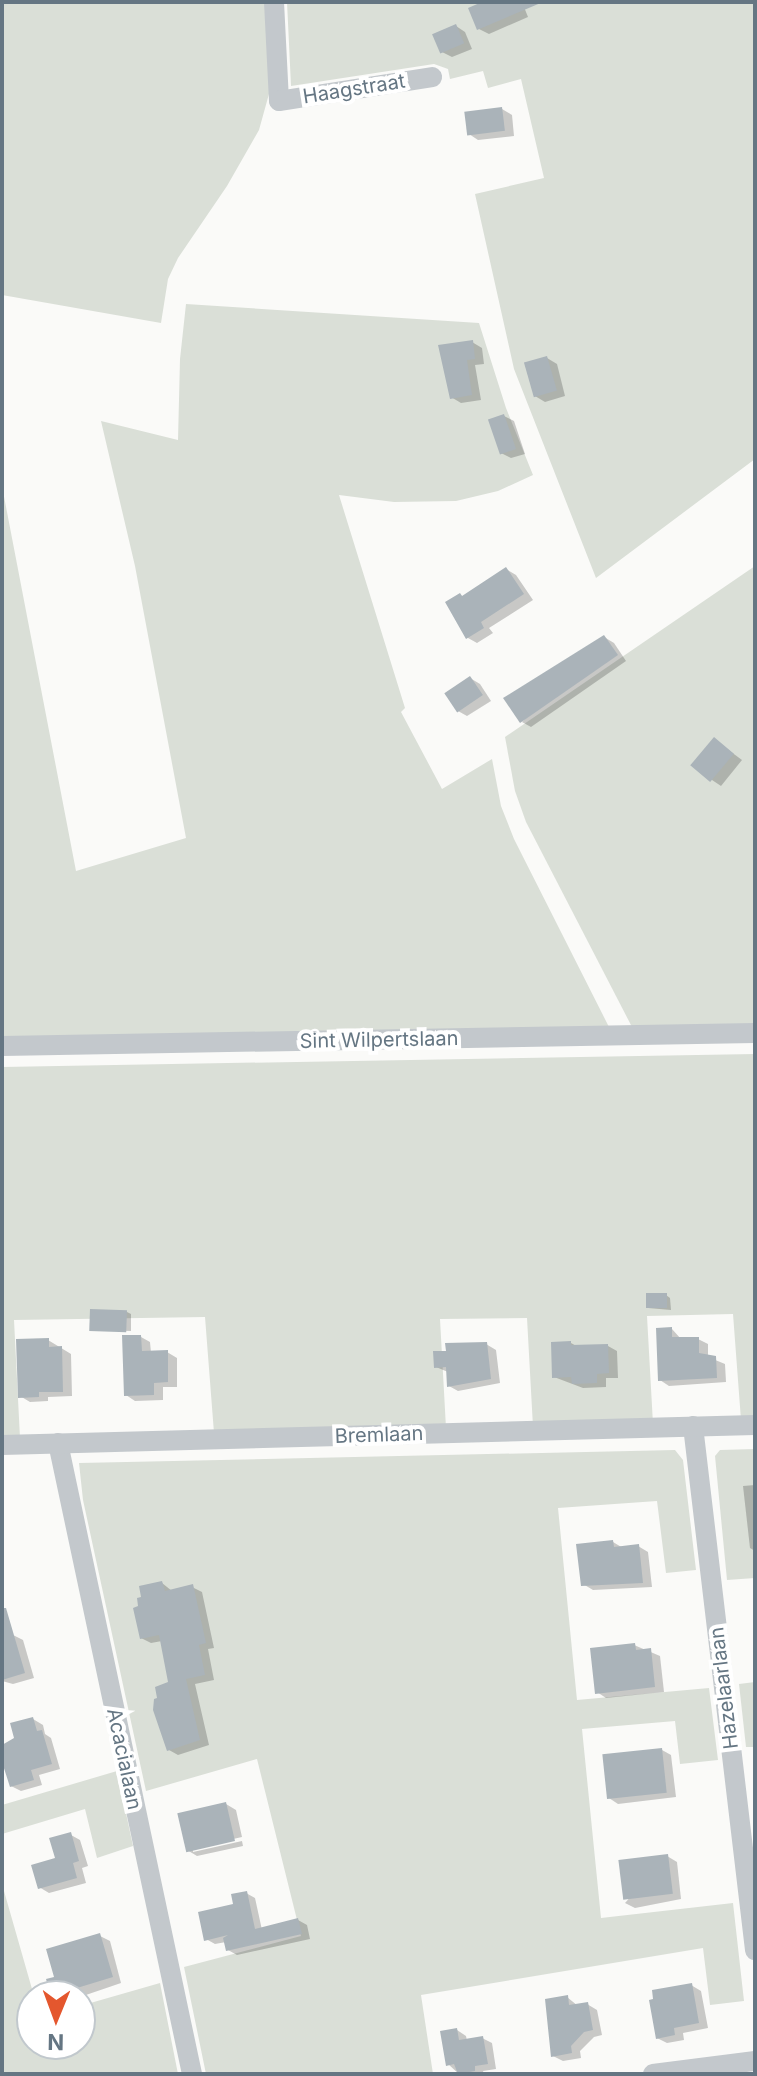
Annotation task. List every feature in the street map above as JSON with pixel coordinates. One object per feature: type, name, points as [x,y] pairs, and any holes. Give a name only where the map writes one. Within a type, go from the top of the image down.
[{"type":"street","name":"Haagstraat","points":[[274,2],[279,101],[432,77]]},
{"type":"street","name":"Sint Wilpertslaan","points":[[2,1046],[755,1033]]},
{"type":"street","name":"Bremlaan","points":[[2,1445],[755,1425]]},
{"type":"street","name":"Hazelaarlaan","points":[[693,1426],[755,1950]]},
{"type":"street","name":"Acacialaan","points":[[58,1443],[192,2074]]},
{"type":"street","points":[[653,2074],[755,2061]]},
{"type":"shaded area","points":[[2,2],[268,2],[272,83],[259,130],[227,186],[178,258],[168,279],[161,323],[2,295]]},
{"type":"shaded area","points":[[287,2],[755,2],[755,459],[596,578],[514,369],[475,194],[544,178],[521,79],[488,88],[483,71],[450,79],[448,69],[434,64],[291,86]]},
{"type":"shaded area","points":[[186,304],[479,323],[506,408],[533,475],[498,491],[456,501],[394,502],[339,495],[405,708],[401,712],[442,789],[492,759],[501,806],[514,839],[609,1027],[2,1039],[2,486],[76,871],[186,838],[135,566],[101,421],[178,440],[180,359]]},
{"type":"shaded area","points":[[755,566],[755,1024],[632,1027],[526,822],[515,791],[505,737]]},
{"type":"shaded area","points":[[755,1054],[755,1420],[741,1420],[733,1314],[647,1316],[653,1424],[533,1427],[527,1318],[440,1319],[446,1428],[214,1433],[205,1317],[14,1320],[20,1438],[2,1438],[2,1067]]},
{"type":"shaded area","points":[[755,1449],[755,1578],[727,1580],[715,1456],[720,1450]]},
{"type":"shaded area","points":[[675,1450],[683,1460],[696,1570],[666,1573],[657,1501],[558,1508],[577,1700],[709,1688],[718,1760],[680,1764],[675,1721],[582,1729],[601,1918],[733,1903],[744,2001],[710,2005],[703,1948],[421,1995],[433,2074],[206,2074],[184,1967],[301,1936],[257,1759],[146,1791],[83,1500],[79,1463]]},
{"type":"shaded area","points":[[755,1682],[755,1747],[746,1747],[739,1684]]},
{"type":"shaded area","points":[[117,1771],[133,1846],[97,1858],[85,1809],[2,1834],[2,1805]]},
{"type":"shaded area","points":[[2,1884],[29,1980],[16,1980],[16,2060],[96,2060],[96,2001],[160,1983],[178,2074],[2,2074]]},
{"type":"building","points":[[482,2],[543,2],[477,30],[468,8]]},
{"type":"building","points":[[456,24],[464,43],[440,53],[432,34]]},
{"type":"building","points":[[502,107],[505,131],[467,135],[464,112]]},
{"type":"building","points":[[473,340],[475,359],[467,360],[472,395],[450,399],[438,345]]},
{"type":"building","points":[[547,356],[557,391],[534,397],[524,363]]},
{"type":"building","points":[[504,414],[516,449],[500,455],[488,420]]},
{"type":"building","points":[[506,567],[524,594],[481,622],[484,628],[466,639],[445,602],[460,593],[462,596]]},
{"type":"building","points":[[604,635],[618,655],[520,723],[503,698]]},
{"type":"building","points":[[470,676],[483,695],[457,712],[444,693]]},
{"type":"building","points":[[714,737],[734,754],[710,782],[690,765]]},
{"type":"building","points":[[646,1293],[667,1293],[667,1308],[646,1308]]},
{"type":"building","points":[[90,1309],[127,1310],[126,1332],[89,1331]]},
{"type":"building","points":[[672,1327],[672,1337],[699,1337],[699,1353],[716,1356],[717,1378],[658,1381],[656,1328]]},
{"type":"building","points":[[122,1335],[141,1335],[142,1351],[168,1350],[168,1382],[154,1383],[154,1395],[124,1396]]},
{"type":"building","points":[[49,1338],[49,1347],[62,1346],[63,1392],[39,1392],[39,1397],[18,1398],[16,1339]]},
{"type":"building","points":[[571,1341],[571,1345],[608,1344],[609,1373],[597,1374],[597,1383],[572,1384],[571,1377],[552,1378],[551,1342]]},
{"type":"building","points":[[487,1342],[491,1379],[447,1387],[446,1367],[434,1368],[433,1351],[446,1351],[445,1343]]},
{"type":"building","points":[[613,1540],[614,1547],[639,1544],[643,1583],[581,1586],[576,1544]]},
{"type":"building","points":[[162,1581],[165,1591],[193,1584],[206,1643],[199,1645],[205,1675],[186,1679],[200,1740],[167,1751],[153,1710],[154,1699],[157,1698],[155,1687],[168,1682],[159,1635],[140,1639],[133,1608],[138,1606],[137,1598],[141,1597],[139,1586]]},
{"type":"building","points":[[2,1608],[6,1608],[25,1673],[2,1680]]},
{"type":"building","points":[[635,1643],[636,1650],[651,1648],[655,1687],[595,1694],[590,1648]]},
{"type":"building","points":[[33,1717],[37,1731],[42,1730],[52,1764],[31,1770],[34,1780],[10,1787],[2,1762],[2,1745],[14,1738],[10,1723]]},
{"type":"building","points":[[662,1748],[667,1793],[607,1799],[602,1754]]},
{"type":"building","points":[[226,1802],[235,1841],[186,1852],[177,1813]]},
{"type":"building","points":[[71,1832],[79,1861],[73,1863],[77,1878],[38,1889],[31,1865],[55,1858],[49,1838]]},
{"type":"building","points":[[668,1854],[673,1894],[623,1900],[618,1860]]},
{"type":"building","points":[[247,1891],[255,1929],[298,1918],[302,1934],[226,1951],[223,1938],[228,1935],[204,1941],[198,1912],[233,1904],[231,1894]]},
{"type":"building","points":[[100,1933],[113,1977],[96,1982],[46,1980],[54,1977],[46,1949]]},
{"type":"building","points":[[692,1983],[699,2023],[674,2028],[675,2035],[656,2039],[649,2000],[653,1999],[652,1990]]},
{"type":"building","points":[[568,1995],[569,2005],[588,2002],[593,2030],[584,2032],[571,2046],[572,2053],[551,2057],[545,1999]]},
{"type":"building","points":[[457,2028],[459,2040],[483,2036],[488,2064],[475,2066],[475,2071],[458,2074],[454,2064],[446,2066],[440,2031]]}]
